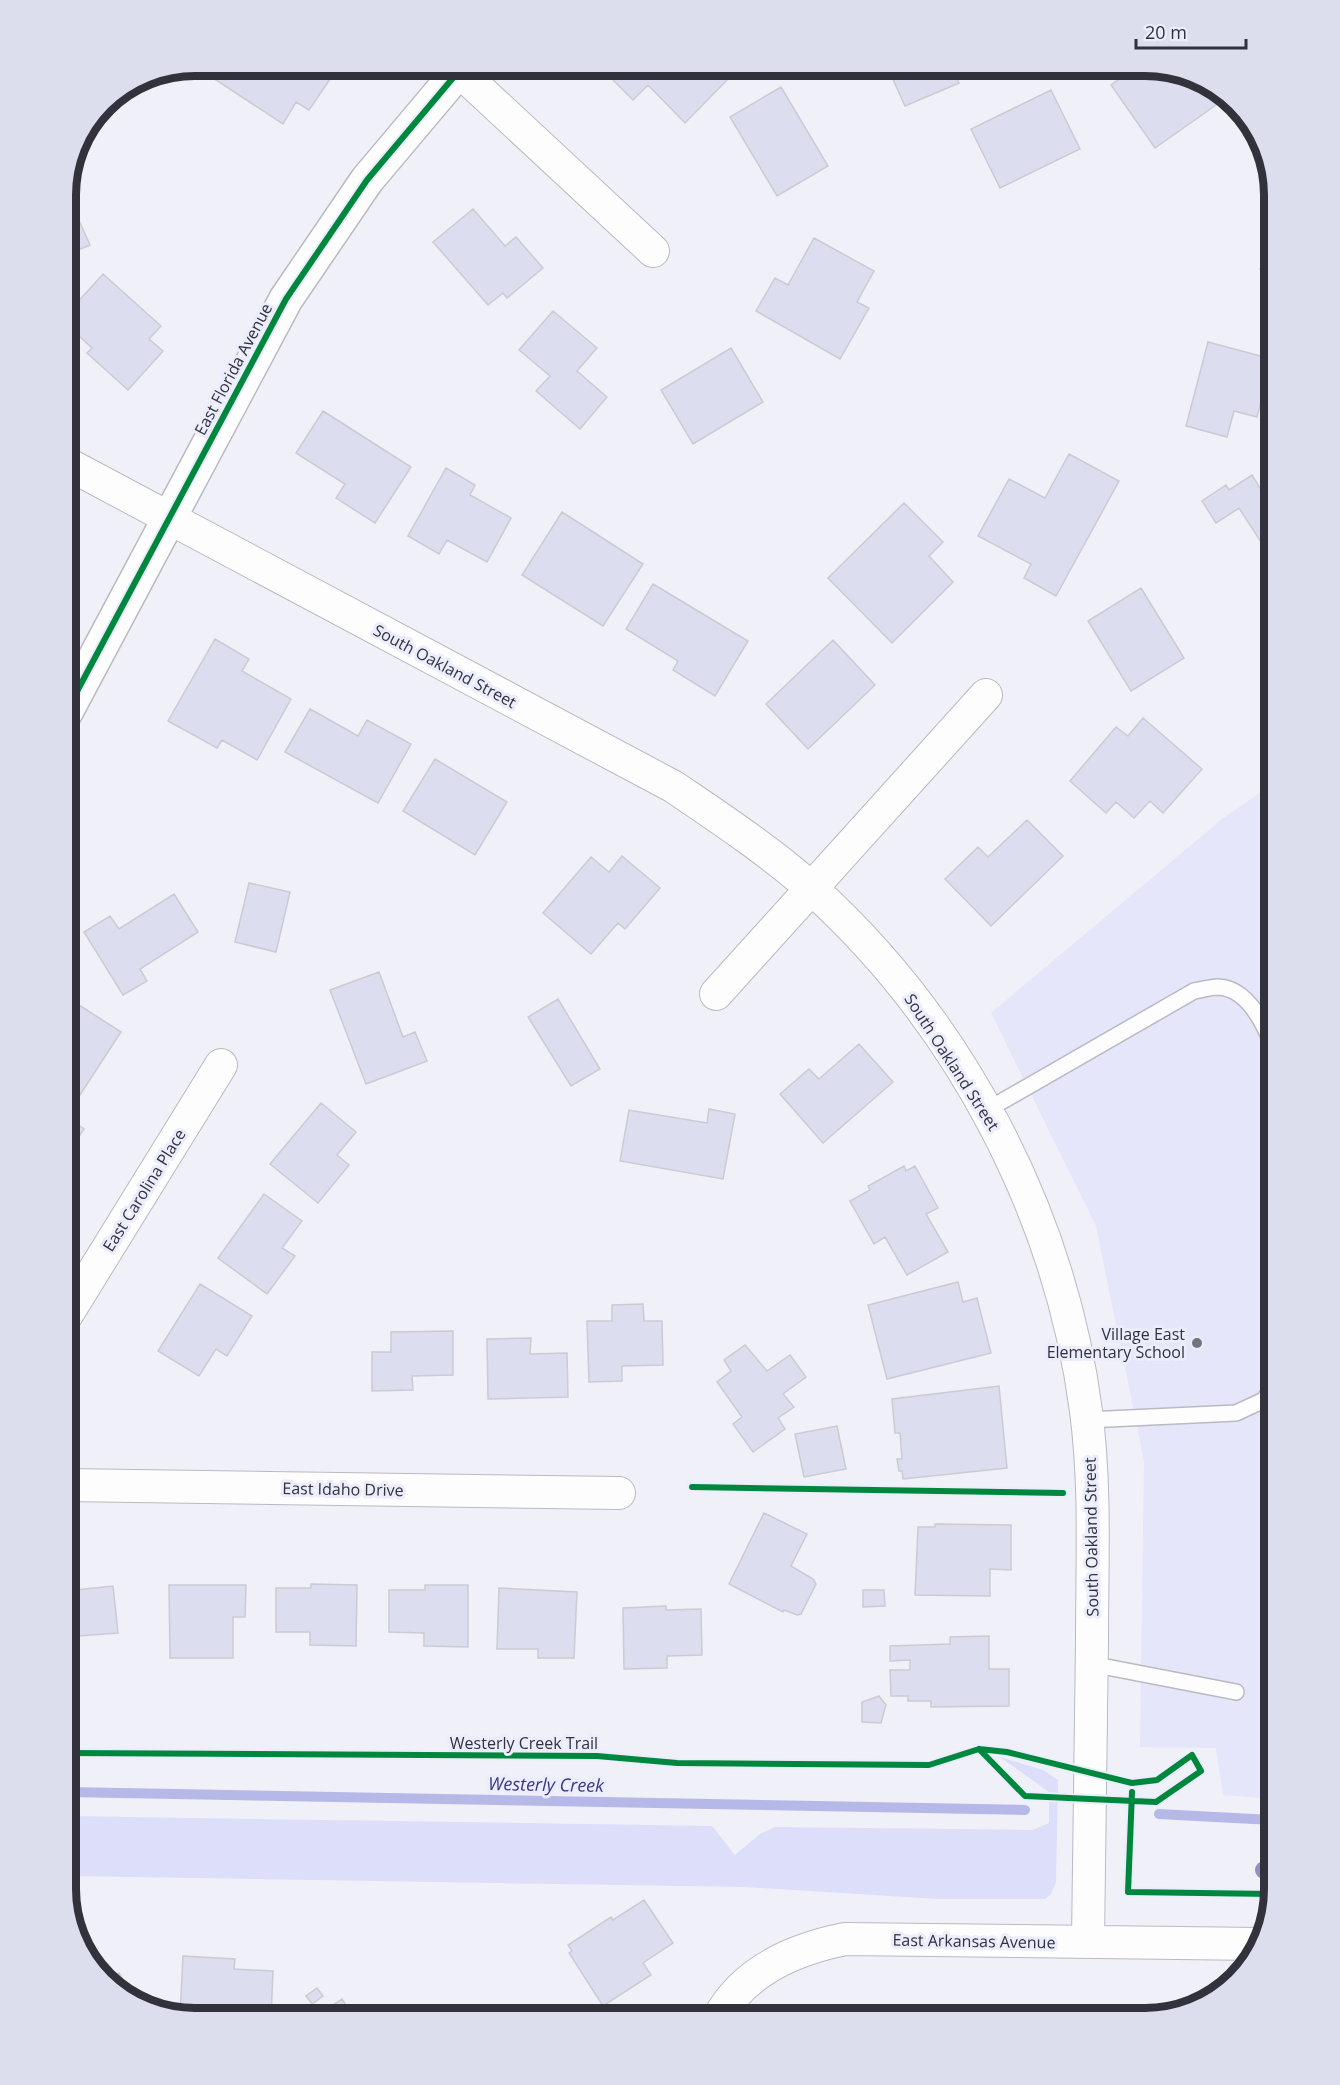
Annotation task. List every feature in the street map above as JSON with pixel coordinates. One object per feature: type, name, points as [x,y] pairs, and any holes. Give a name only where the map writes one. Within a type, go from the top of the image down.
[{"type":"street","name":"East Florida Avenue","points":[[77,692],[254,356],[325,239],[382,162],[452,77]]},
{"type":"street","name":"East Florida Avenue","points":[[469,77],[653,251]]},
{"type":"street","name":"South Oakland Street","points":[[77,470],[674,787],[749,837],[811,889],[847,923],[907,991],[987,1110],[1008,1150],[1043,1234],[1069,1320],[1087,1420],[1093,1499],[1088,1942]]},
{"type":"street","points":[[716,994],[986,695]]},
{"type":"street","name":"East Carolina Place","points":[[76,1299],[221,1065]]},
{"type":"street","name":"East Idaho Drive","points":[[76,1485],[619,1493]]},
{"type":"street","name":"East Arkansas Avenue","points":[[726,2008],[744,1986],[778,1960],[811,1946],[844,1939],[1250,1944]]},
{"type":"lane","points":[[987,1110],[1194,991],[1220,987],[1241,996],[1264,1025]]},
{"type":"lane","points":[[1087,1420],[1236,1413],[1264,1400]]},
{"type":"lane","points":[[1091,1664],[1236,1692]]},
{"type":"shaded area","name":"Village East Elementary School","points":[[1264,790],[1264,1798],[1223,1795],[1216,1748],[1140,1747],[1144,1461],[1096,1226],[991,1013],[1222,819]]},
{"type":"shaded area","points":[[1000,1757],[1043,1770],[1058,1780],[1056,1882],[1051,1894],[1045,1899],[938,1899],[745,1887],[76,1876],[76,1816],[712,1826],[735,1855],[760,1834],[775,1827],[1033,1830],[1049,1823],[1049,1792]]},
{"type":"building","points":[[218,77],[332,77],[309,110],[296,102],[283,124],[216,80]]},
{"type":"building","points":[[610,77],[726,77],[728,79],[685,123],[648,85],[633,100]]},
{"type":"building","points":[[892,77],[956,77],[959,83],[905,106]]},
{"type":"building","points":[[1122,77],[1168,79],[1197,89],[1219,103],[1155,148],[1111,85]]},
{"type":"building","points":[[781,87],[828,166],[777,196],[730,117]]},
{"type":"building","points":[[1051,90],[1080,149],[1000,188],[971,129]]},
{"type":"building","points":[[473,209],[505,246],[516,237],[543,268],[507,298],[503,293],[488,305],[433,242]]},
{"type":"building","points":[[77,216],[90,245],[77,250]]},
{"type":"building","points":[[814,238],[874,271],[857,302],[869,308],[840,359],[756,311],[775,278],[788,285]]},
{"type":"building","points":[[103,274],[161,326],[149,339],[163,351],[128,390],[87,353],[92,348],[77,334],[77,303]]},
{"type":"building","points":[[553,311],[597,348],[577,371],[607,397],[580,429],[536,391],[550,376],[519,350]]},
{"type":"building","points":[[1208,342],[1264,357],[1264,390],[1257,417],[1234,411],[1227,437],[1186,426]]},
{"type":"building","points":[[731,348],[763,402],[693,444],[661,390]]},
{"type":"building","points":[[323,411],[411,467],[375,523],[336,498],[345,484],[296,453]]},
{"type":"building","points":[[1069,454],[1119,481],[1056,596],[1024,578],[1031,564],[978,536],[1009,479],[1045,498]]},
{"type":"building","points":[[446,468],[475,485],[470,495],[511,518],[487,562],[447,540],[439,554],[408,536]]},
{"type":"building","points":[[1252,475],[1260,488],[1264,485],[1264,547],[1239,508],[1216,523],[1202,501],[1226,485],[1229,490]]},
{"type":"building","points":[[904,503],[943,542],[929,556],[953,582],[892,643],[828,578]]},
{"type":"building","points":[[562,512],[643,564],[603,626],[522,575]]},
{"type":"building","points":[[653,584],[748,641],[715,696],[673,670],[678,661],[626,629]]},
{"type":"building","points":[[1141,588],[1184,658],[1131,691],[1088,621]]},
{"type":"building","points":[[215,639],[249,659],[242,671],[291,699],[257,760],[222,740],[217,748],[168,721]]},
{"type":"building","points":[[833,640],[875,685],[808,749],[766,704]]},
{"type":"building","points":[[310,709],[358,736],[367,720],[411,744],[378,803],[285,752]]},
{"type":"building","points":[[1143,718],[1202,769],[1163,813],[1150,801],[1134,818],[1116,802],[1106,813],[1070,781],[1116,727],[1128,736]]},
{"type":"building","points":[[435,759],[507,802],[475,855],[403,811]]},
{"type":"building","points":[[1027,820],[1063,856],[991,926],[945,879],[978,847],[988,857]]},
{"type":"building","points":[[622,856],[660,888],[625,929],[618,923],[591,954],[543,913],[591,857],[609,872]]},
{"type":"building","points":[[249,883],[290,892],[276,952],[235,942]]},
{"type":"building","points":[[174,894],[198,932],[140,969],[147,981],[123,995],[84,932],[110,916],[119,929]]},
{"type":"building","points":[[379,972],[403,1037],[415,1032],[427,1061],[366,1084],[330,990]]},
{"type":"building","points":[[558,999],[600,1069],[571,1086],[528,1017]]},
{"type":"building","points":[[79,1005],[121,1032],[78,1098],[76,1097],[77,1009]]},
{"type":"building","points":[[859,1044],[893,1082],[823,1143],[780,1094],[809,1069],[819,1079]]},
{"type":"building","points":[[321,1103],[356,1132],[337,1155],[349,1165],[318,1203],[270,1164]]},
{"type":"building","points":[[709,1109],[735,1114],[723,1179],[620,1161],[629,1110],[707,1123]]},
{"type":"building","points":[[76,1124],[84,1129],[76,1140]]},
{"type":"building","points":[[904,1166],[906,1171],[915,1166],[938,1208],[926,1214],[948,1252],[907,1275],[885,1237],[874,1244],[850,1201],[870,1190],[868,1186]]},
{"type":"building","points":[[264,1194],[302,1221],[282,1248],[295,1256],[267,1294],[218,1258]]},
{"type":"building","points":[[958,1282],[963,1302],[977,1298],[991,1353],[887,1379],[868,1305]]},
{"type":"building","points":[[200,1284],[252,1316],[227,1356],[216,1349],[199,1376],[158,1351]]},
{"type":"building","points":[[643,1304],[644,1321],[662,1321],[663,1365],[622,1366],[622,1381],[589,1382],[587,1321],[612,1321],[612,1305]]},
{"type":"building","points":[[453,1331],[453,1375],[412,1376],[413,1390],[372,1391],[372,1352],[391,1352],[391,1332]]},
{"type":"building","points":[[531,1338],[530,1354],[567,1353],[568,1397],[488,1399],[487,1339]]},
{"type":"building","points":[[745,1345],[767,1371],[790,1355],[806,1377],[783,1394],[794,1407],[778,1418],[785,1429],[753,1452],[733,1424],[742,1417],[717,1382],[731,1371],[724,1360]]},
{"type":"building","points":[[999,1386],[1007,1468],[903,1479],[897,1459],[902,1459],[900,1433],[895,1433],[892,1399]]},
{"type":"building","points":[[837,1426],[846,1469],[804,1477],[795,1434]]},
{"type":"building","points":[[764,1513],[807,1534],[791,1566],[813,1579],[816,1584],[801,1614],[797,1615],[784,1610],[783,1612],[729,1584]]},
{"type":"building","points":[[935,1524],[1011,1525],[1011,1570],[990,1569],[990,1596],[915,1595],[918,1527],[935,1527]]},
{"type":"building","points":[[311,1584],[357,1585],[356,1646],[310,1645],[310,1632],[276,1632],[276,1588],[311,1588]]},
{"type":"building","points":[[169,1585],[246,1585],[245,1617],[233,1617],[233,1658],[170,1658]]},
{"type":"building","points":[[425,1585],[468,1585],[468,1647],[424,1646],[424,1633],[389,1632],[389,1590],[425,1590]]},
{"type":"building","points":[[113,1586],[118,1633],[76,1636],[76,1590]]},
{"type":"building","points":[[499,1588],[577,1592],[574,1658],[538,1658],[538,1649],[497,1649]]},
{"type":"building","points":[[863,1590],[884,1590],[885,1606],[863,1607]]},
{"type":"building","points":[[666,1606],[666,1610],[701,1609],[702,1655],[667,1656],[667,1668],[624,1669],[623,1608]]},
{"type":"building","points":[[989,1636],[989,1669],[1009,1669],[1009,1706],[931,1707],[931,1701],[908,1701],[908,1696],[891,1696],[890,1670],[910,1670],[910,1660],[890,1661],[890,1646],[950,1644],[950,1637]]},
{"type":"building","points":[[879,1696],[886,1705],[881,1723],[862,1722],[862,1702]]},
{"type":"building","points":[[644,1900],[673,1943],[643,1963],[651,1975],[603,2006],[569,1953],[572,1951],[568,1945],[611,1917],[613,1920]]},
{"type":"building","points":[[183,1956],[235,1959],[234,1969],[273,1971],[271,2008],[180,2007]]},
{"type":"building","points":[[119,1973],[128,1987],[117,1979],[114,1976]]},
{"type":"building","points":[[317,1988],[323,1996],[312,2004],[306,1996]]},
{"type":"building","points":[[342,1999],[348,2008],[328,2008]]},
{"type":"waterway","name":"Westerly Creek","points":[[76,1792],[1025,1810]]},
{"type":"waterway","name":"Westerly Creek","points":[[1159,1814],[1264,1819]]},
{"type":"cycle path","points":[[77,692],[286,299],[367,180],[454,77]]},
{"type":"cycle path","points":[[692,1487],[1063,1493]]},
{"type":"cycle path","name":"Westerly Creek Trail","points":[[76,1753],[597,1756],[677,1763],[929,1765],[979,1749]]},
{"type":"cycle path","name":"Westerly Creek Trail","points":[[979,1749],[1007,1752],[1132,1783],[1157,1780],[1192,1755],[1201,1771],[1156,1802],[1025,1796],[979,1749]]},
{"type":"cycle path","points":[[1132,1792],[1128,1892],[1263,1894]]},
{"type":"place","name":"Village East Elementary School","points":[[1197,1343]]}]
